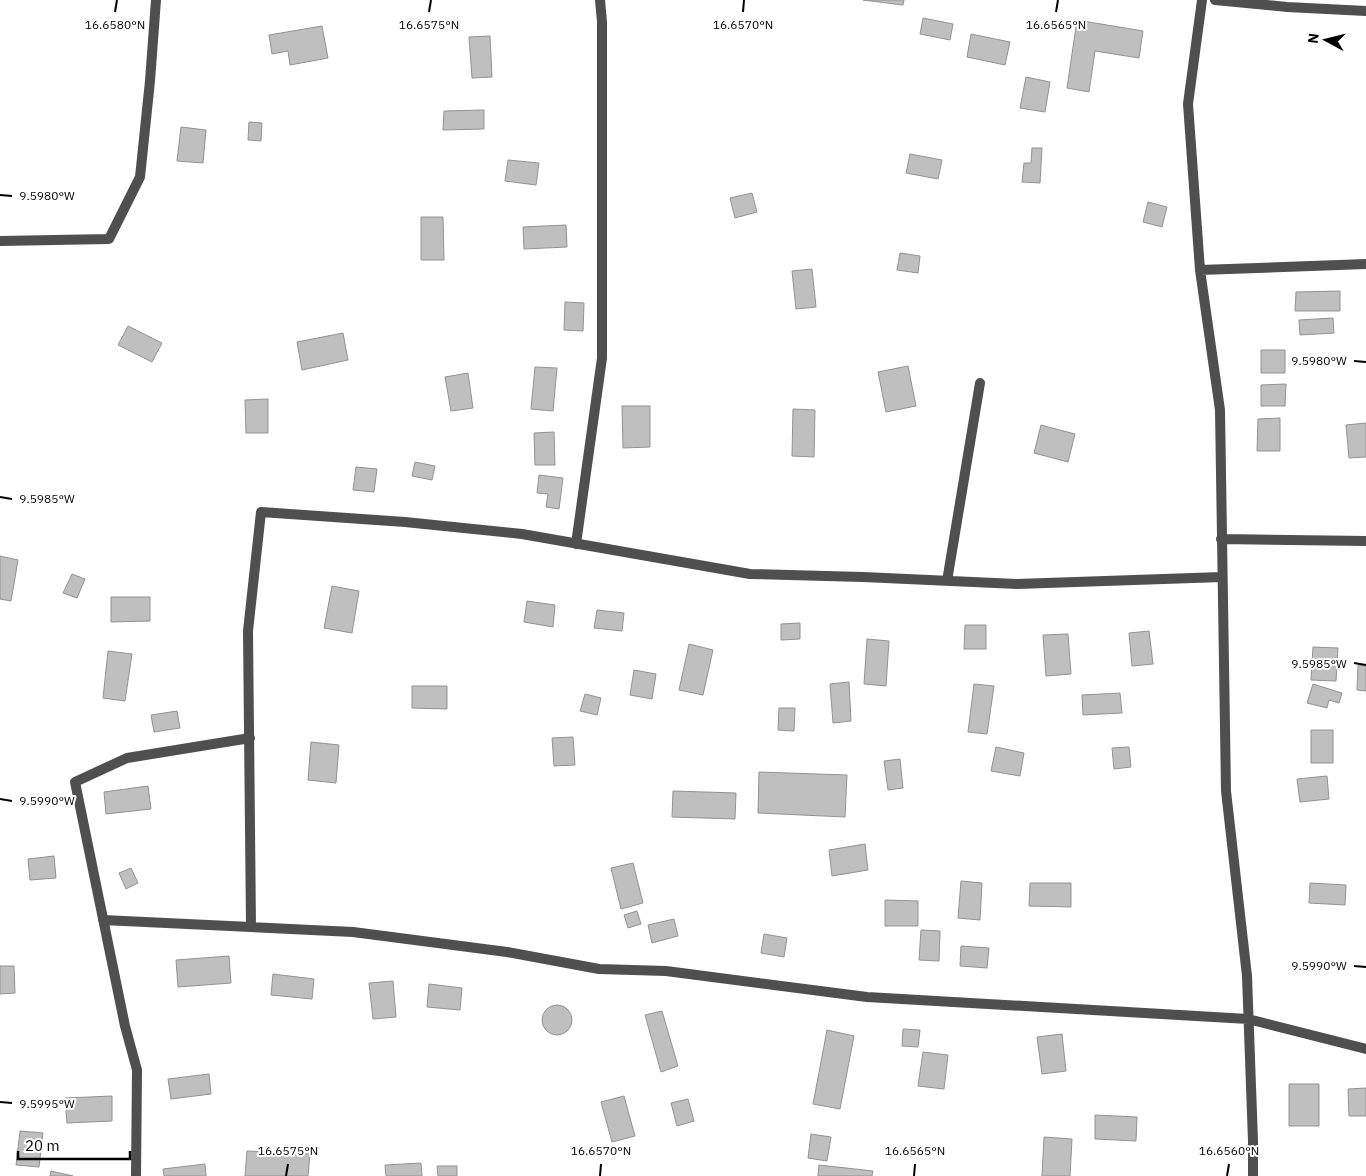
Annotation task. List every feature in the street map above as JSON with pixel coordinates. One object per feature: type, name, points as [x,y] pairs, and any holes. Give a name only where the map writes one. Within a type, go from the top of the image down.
[{"type":"street","points":[[0,241],[109,239],[140,177],[156,0]]},
{"type":"street","points":[[576,544],[602,358],[602,41],[600,0]]},
{"type":"street","points":[[1202,0],[1188,104],[1200,270],[1220,410],[1226,792],[1247,976],[1253,1176]]},
{"type":"street","points":[[1215,0],[1287,7],[1366,11]]},
{"type":"street","points":[[1200,270],[1366,264]]},
{"type":"street","points":[[946,580],[980,383]]},
{"type":"street","points":[[251,927],[248,631],[261,512],[405,522],[522,534],[750,574],[1017,584],[1222,577]]},
{"type":"street","points":[[1221,539],[1366,541]]},
{"type":"street","points":[[136,1176],[137,1070],[125,1026],[75,782],[127,758],[250,738]]},
{"type":"street","points":[[103,920],[352,932],[507,952],[599,969],[666,971],[866,997],[1248,1019],[1366,1049]]},
{"type":"building","points":[[863,0],[904,0],[903,5]]},
{"type":"building","points":[[923,18],[953,24],[950,40],[920,34]]},
{"type":"building","points":[[1077,20],[1143,31],[1139,58],[1095,51],[1089,92],[1067,88]]},
{"type":"building","points":[[322,26],[328,58],[290,65],[288,51],[272,54],[269,35]]},
{"type":"building","points":[[971,34],[1010,42],[1005,65],[967,57]]},
{"type":"building","points":[[490,36],[492,77],[472,78],[469,37]]},
{"type":"building","points":[[1026,77],[1050,82],[1045,112],[1020,108]]},
{"type":"building","points":[[484,110],[484,129],[443,130],[444,111]]},
{"type":"building","points":[[249,122],[262,123],[261,141],[248,140]]},
{"type":"building","points":[[181,127],[206,130],[203,163],[177,161]]},
{"type":"building","points":[[1032,148],[1042,148],[1040,183],[1022,182],[1024,163],[1031,163]]},
{"type":"building","points":[[910,154],[942,160],[938,179],[906,173]]},
{"type":"building","points":[[508,160],[539,163],[536,185],[505,181]]},
{"type":"building","points":[[752,193],[757,212],[735,218],[730,198]]},
{"type":"building","points":[[1148,202],[1167,207],[1162,227],[1143,222]]},
{"type":"building","points":[[421,217],[443,217],[444,260],[421,260]]},
{"type":"building","points":[[566,225],[567,247],[524,249],[523,227]]},
{"type":"building","points":[[900,253],[920,256],[918,273],[897,270]]},
{"type":"building","points":[[812,269],[816,307],[796,309],[792,271]]},
{"type":"building","points":[[1340,291],[1340,311],[1295,311],[1296,292]]},
{"type":"building","points":[[565,302],[584,303],[583,331],[564,330]]},
{"type":"building","points":[[1333,318],[1334,333],[1300,335],[1299,320]]},
{"type":"building","points":[[128,326],[162,343],[152,362],[118,345]]},
{"type":"building","points":[[343,333],[348,360],[302,370],[297,342]]},
{"type":"building","points":[[1261,350],[1285,350],[1285,373],[1261,373]]},
{"type":"building","points":[[908,366],[916,406],[886,412],[878,372]]},
{"type":"building","points":[[535,367],[557,368],[553,411],[531,409]]},
{"type":"building","points":[[468,373],[473,408],[451,411],[445,377]]},
{"type":"building","points":[[1286,384],[1285,406],[1261,406],[1261,385]]},
{"type":"building","points":[[268,399],[268,433],[246,433],[245,400]]},
{"type":"building","points":[[622,406],[650,406],[650,447],[623,448]]},
{"type":"building","points":[[793,409],[815,410],[814,457],[792,456]]},
{"type":"building","points":[[1280,418],[1280,451],[1257,451],[1258,419]]},
{"type":"building","points":[[1366,423],[1366,457],[1349,458],[1346,425]]},
{"type":"building","points":[[1041,425],[1075,434],[1068,462],[1034,453]]},
{"type":"building","points":[[554,432],[555,465],[535,465],[534,433]]},
{"type":"building","points":[[415,462],[435,466],[432,480],[412,476]]},
{"type":"building","points":[[356,467],[377,469],[374,492],[353,490]]},
{"type":"building","points":[[539,475],[563,478],[559,509],[546,507],[548,494],[537,493]]},
{"type":"building","points":[[0,556],[18,560],[11,601],[0,599]]},
{"type":"building","points":[[72,574],[85,579],[77,598],[63,593]]},
{"type":"building","points":[[332,586],[359,591],[352,633],[324,628]]},
{"type":"building","points":[[111,597],[150,597],[150,621],[111,622]]},
{"type":"building","points":[[527,601],[555,605],[553,627],[524,622]]},
{"type":"building","points":[[597,610],[624,613],[622,631],[594,628]]},
{"type":"building","points":[[800,623],[800,639],[781,640],[781,624]]},
{"type":"building","points":[[965,625],[986,625],[986,649],[964,649]]},
{"type":"building","points":[[1149,631],[1153,664],[1132,666],[1129,633]]},
{"type":"building","points":[[1068,634],[1071,674],[1046,676],[1043,635]]},
{"type":"building","points":[[867,639],[889,641],[886,686],[864,684]]},
{"type":"building","points":[[689,644],[713,650],[703,695],[679,690]]},
{"type":"building","points":[[1313,647],[1338,648],[1336,681],[1311,680]]},
{"type":"building","points":[[108,651],[132,654],[125,701],[103,698]]},
{"type":"building","points":[[1358,665],[1366,666],[1366,691],[1357,690]]},
{"type":"building","points":[[634,670],[656,674],[652,699],[630,695]]},
{"type":"building","points":[[849,682],[851,721],[833,723],[830,684]]},
{"type":"building","points":[[974,684],[994,686],[987,734],[968,732]]},
{"type":"building","points":[[1313,684],[1342,693],[1339,703],[1329,700],[1327,708],[1307,703]]},
{"type":"building","points":[[412,686],[447,686],[447,709],[412,708]]},
{"type":"building","points":[[1120,693],[1122,713],[1083,715],[1082,695]]},
{"type":"building","points":[[585,694],[601,698],[597,715],[580,711]]},
{"type":"building","points":[[779,708],[795,708],[794,731],[778,730]]},
{"type":"building","points":[[177,711],[180,728],[154,732],[151,715]]},
{"type":"building","points":[[1311,730],[1333,730],[1333,763],[1311,763]]},
{"type":"building","points":[[573,737],[575,765],[554,766],[552,738]]},
{"type":"building","points":[[311,742],[339,745],[336,783],[308,780]]},
{"type":"building","points":[[996,747],[1024,753],[1020,776],[991,771]]},
{"type":"building","points":[[1129,747],[1131,767],[1114,769],[1112,748]]},
{"type":"building","points":[[900,759],[903,788],[888,790],[884,761]]},
{"type":"building","points":[[759,772],[847,775],[845,817],[758,813]]},
{"type":"building","points":[[1327,776],[1329,799],[1300,802],[1297,779]]},
{"type":"building","points":[[148,786],[151,809],[106,814],[104,792]]},
{"type":"building","points":[[673,791],[736,793],[735,819],[672,817]]},
{"type":"building","points":[[865,844],[868,870],[832,876],[829,850]]},
{"type":"building","points":[[54,856],[56,878],[30,880],[28,859]]},
{"type":"building","points":[[633,863],[643,903],[621,909],[611,868]]},
{"type":"building","points":[[131,868],[138,883],[126,889],[119,873]]},
{"type":"building","points":[[961,881],[982,883],[980,920],[958,918]]},
{"type":"building","points":[[1030,883],[1071,883],[1071,907],[1029,906]]},
{"type":"building","points":[[1310,883],[1346,885],[1345,905],[1309,903]]},
{"type":"building","points":[[885,900],[918,901],[918,926],[885,926]]},
{"type":"building","points":[[637,911],[641,924],[628,928],[624,915]]},
{"type":"building","points":[[674,919],[678,936],[652,943],[648,925]]},
{"type":"building","points":[[921,930],[940,931],[939,961],[919,960]]},
{"type":"building","points":[[764,934],[787,938],[784,957],[761,953]]},
{"type":"building","points":[[961,946],[989,948],[987,968],[960,966]]},
{"type":"building","points":[[229,956],[231,983],[178,987],[176,960]]},
{"type":"building","points":[[0,966],[14,966],[15,993],[0,994]]},
{"type":"building","points":[[273,974],[314,979],[312,999],[271,995]]},
{"type":"building","points":[[393,981],[396,1017],[373,1019],[369,983]]},
{"type":"building","points":[[429,984],[462,988],[460,1010],[427,1007]]},
{"type":"building","points":[[557,1005],[568,1009],[572,1020],[568,1031],[557,1035],[546,1031],[542,1020],[546,1009]]},
{"type":"building","points":[[662,1011],[678,1066],[661,1072],[645,1015]]},
{"type":"building","points":[[903,1029],[920,1030],[918,1047],[902,1046]]},
{"type":"building","points":[[827,1030],[854,1036],[840,1109],[813,1104]]},
{"type":"building","points":[[1062,1034],[1066,1071],[1042,1074],[1037,1037]]},
{"type":"building","points":[[923,1052],[948,1055],[944,1089],[918,1086]]},
{"type":"building","points":[[209,1074],[211,1094],[171,1099],[168,1079]]},
{"type":"building","points":[[1289,1084],[1319,1084],[1319,1126],[1289,1126]]},
{"type":"building","points":[[1366,1088],[1366,1116],[1349,1116],[1348,1089]]},
{"type":"building","points":[[112,1096],[112,1121],[67,1123],[65,1098]]},
{"type":"building","points":[[624,1096],[635,1136],[612,1142],[601,1102]]},
{"type":"building","points":[[688,1099],[694,1121],[677,1126],[671,1103]]},
{"type":"building","points":[[1095,1115],[1137,1117],[1136,1141],[1095,1139]]},
{"type":"building","points":[[20,1131],[43,1133],[39,1167],[16,1165]]},
{"type":"building","points":[[811,1134],[831,1137],[827,1161],[808,1158]]},
{"type":"building","points":[[1044,1137],[1072,1139],[1070,1176],[1042,1176]]},
{"type":"building","points":[[247,1151],[310,1154],[308,1176],[245,1176]]},
{"type":"building","points":[[421,1163],[422,1176],[386,1176],[385,1165]]},
{"type":"building","points":[[205,1164],[206,1176],[164,1176],[163,1169]]},
{"type":"building","points":[[819,1165],[873,1171],[872,1176],[818,1176]]},
{"type":"building","points":[[437,1166],[457,1166],[457,1176],[438,1176]]},
{"type":"building","points":[[51,1171],[73,1176],[50,1176]]}]
